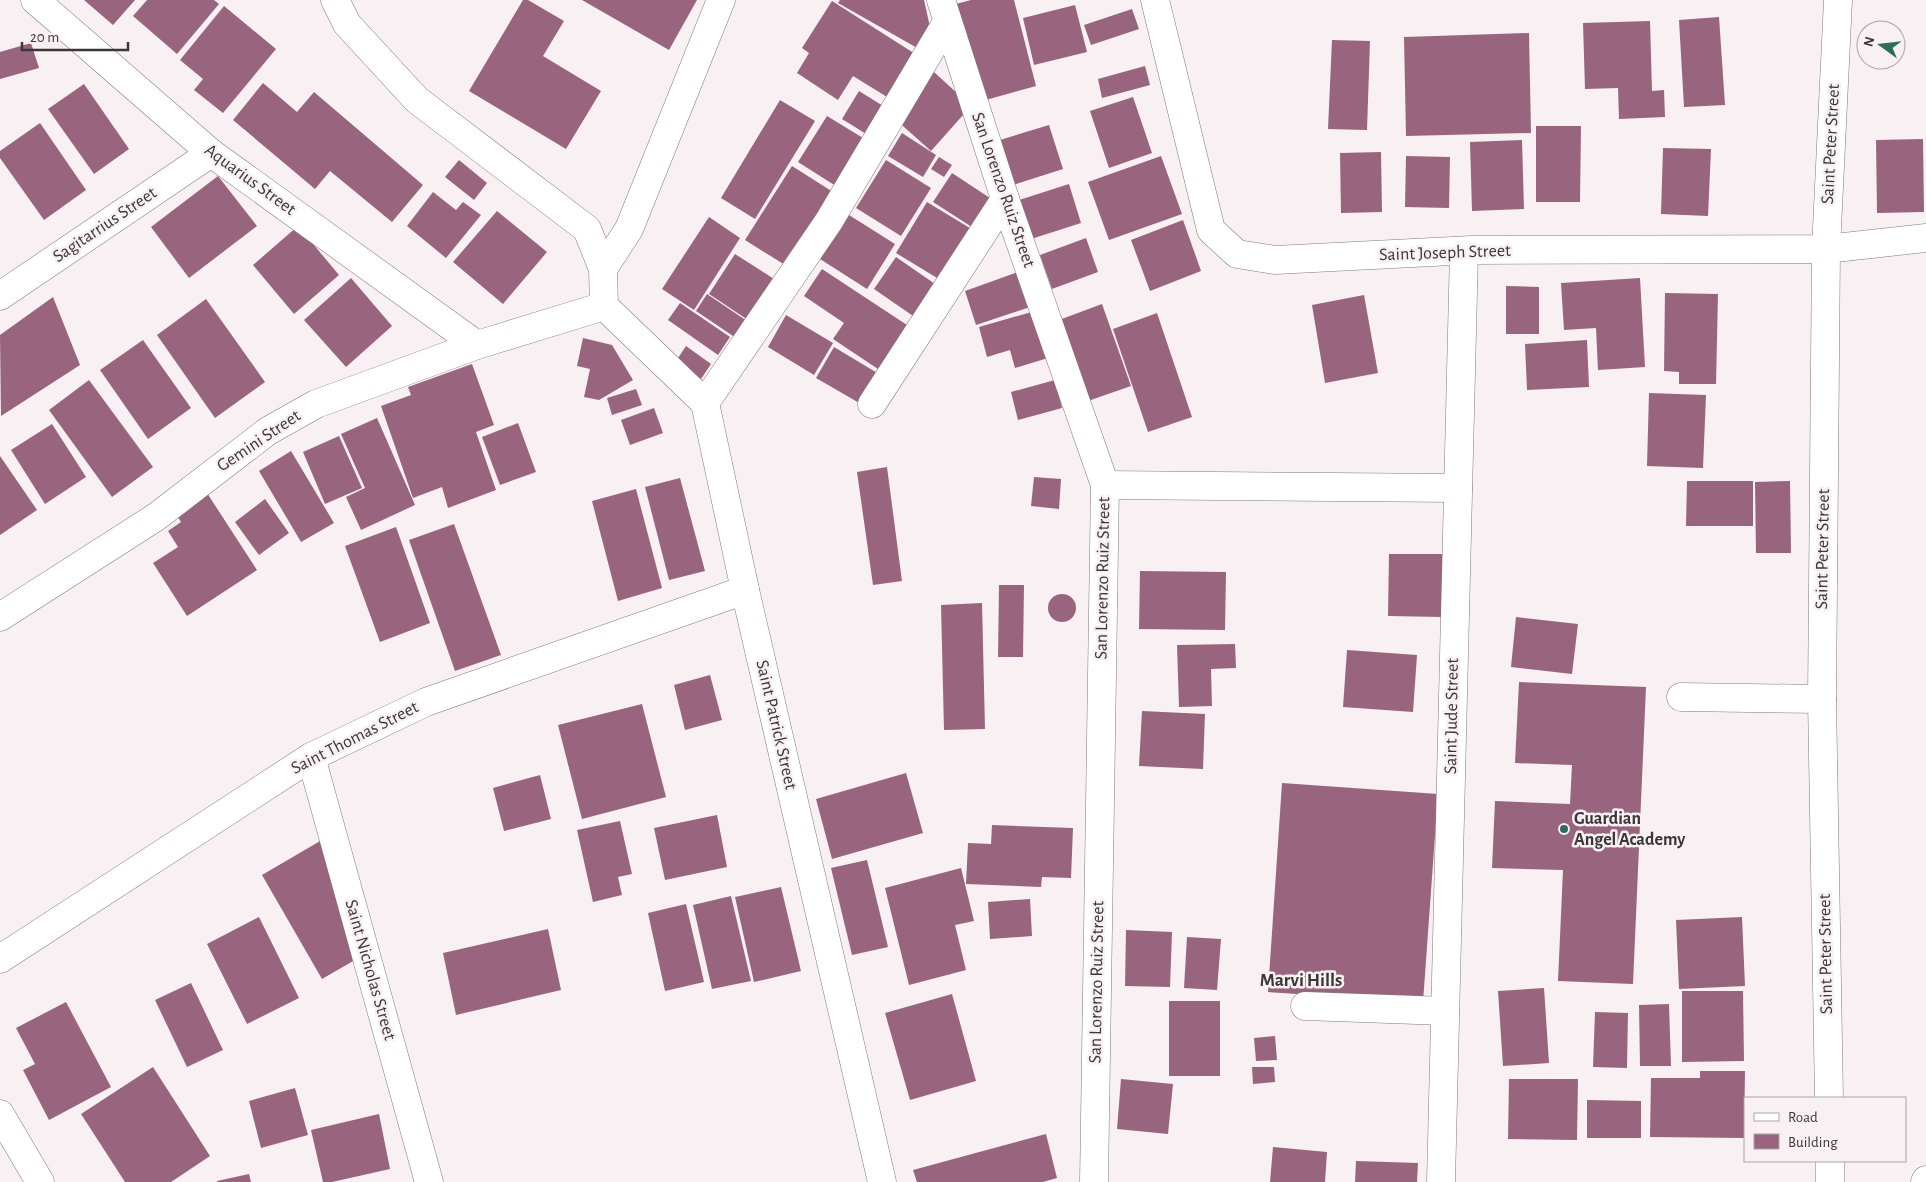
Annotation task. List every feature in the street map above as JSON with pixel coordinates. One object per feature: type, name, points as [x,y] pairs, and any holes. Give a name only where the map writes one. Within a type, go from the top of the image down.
[{"type":"street","name":"Aquarius Street","points":[[35,0],[211,153],[477,345]]},
{"type":"street","points":[[336,0],[347,24],[418,100],[587,229],[603,269],[604,306],[704,404],[829,220],[944,11]]},
{"type":"street","points":[[603,269],[629,230],[721,0]]},
{"type":"street","name":"Saint Joseph Street","points":[[1155,0],[1211,230],[1237,254],[1275,260],[1464,251],[1826,249],[1926,238]]},
{"type":"street","name":"Saint Peter Street","points":[[1829,1097],[1822,699],[1826,249],[1838,0]]},
{"type":"street","name":"San Lorenzo Ruiz Street","points":[[944,11],[1005,199],[1105,485],[1094,1182]]},
{"type":"street","name":"Sagitarrius Street","points":[[0,296],[211,153]]},
{"type":"street","points":[[872,404],[1005,199]]},
{"type":"street","name":"Saint Jude Street","points":[[1442,1182],[1464,251]]},
{"type":"street","name":"Gemini Street","points":[[0,617],[156,517],[268,431],[316,404],[477,345],[604,306]]},
{"type":"street","name":"Saint Patrick Street","points":[[704,404],[745,590],[882,1182]]},
{"type":"street","points":[[1105,485],[1458,488]]},
{"type":"street","name":"Saint Thomas Street","points":[[0,959],[311,757],[426,702],[745,590]]},
{"type":"street","points":[[1681,696],[1822,699]]},
{"type":"street","name":"Saint Nicholas Street","points":[[311,757],[429,1182]]},
{"type":"street","points":[[1305,1006],[1445,1011]]},
{"type":"street","points":[[0,1114],[40,1182]]},
{"type":"street","points":[[1830,1162],[1830,1182]]},
{"type":"building","points":[[84,0],[135,0],[113,25]]},
{"type":"building","points":[[147,0],[214,0],[219,4],[177,54],[133,16]]},
{"type":"building","points":[[523,0],[528,0],[564,21],[543,56],[601,91],[566,149],[469,91]]},
{"type":"building","points":[[582,0],[697,0],[669,50]]},
{"type":"building","points":[[840,0],[924,0],[930,27],[919,49],[838,3]]},
{"type":"building","points":[[971,0],[1014,0],[1036,86],[982,101],[956,4]]},
{"type":"building","points":[[832,1],[920,57],[892,100],[853,76],[838,100],[797,73],[809,53],[802,48]]},
{"type":"building","points":[[1075,5],[1087,52],[1034,65],[1023,18]]},
{"type":"building","points":[[224,6],[276,49],[223,113],[194,90],[203,79],[180,60]]},
{"type":"building","points":[[1132,9],[1139,29],[1091,45],[1084,25]]},
{"type":"building","points":[[1719,17],[1725,105],[1684,107],[1679,20]]},
{"type":"building","points":[[1650,21],[1652,91],[1664,90],[1665,117],[1619,119],[1618,88],[1585,89],[1583,23]]},
{"type":"building","points":[[1529,33],[1531,133],[1406,136],[1404,37]]},
{"type":"building","points":[[1332,40],[1370,41],[1367,130],[1328,129]]},
{"type":"building","points":[[31,43],[39,68],[0,79],[0,52]]},
{"type":"building","points":[[1145,66],[1150,85],[1102,98],[1098,79]]},
{"type":"building","points":[[934,72],[971,106],[931,151],[894,118]]},
{"type":"building","points":[[263,83],[297,112],[314,92],[423,185],[392,222],[330,171],[315,189],[233,120]]},
{"type":"building","points":[[84,84],[129,149],[94,174],[48,109]]},
{"type":"building","points":[[859,91],[888,109],[871,137],[842,119]]},
{"type":"building","points":[[1133,97],[1152,153],[1109,168],[1090,111]]},
{"type":"building","points":[[780,100],[815,121],[755,219],[721,198]]},
{"type":"building","points":[[827,116],[868,141],[839,188],[798,162]]},
{"type":"building","points":[[40,123],[86,190],[44,220],[0,158],[0,151]]},
{"type":"building","points":[[1049,125],[1063,169],[1013,185],[1000,140]]},
{"type":"building","points":[[1536,126],[1581,126],[1580,202],[1536,202]]},
{"type":"building","points":[[902,133],[936,155],[923,177],[888,156]]},
{"type":"building","points":[[1923,139],[1924,212],[1877,213],[1876,140]]},
{"type":"building","points":[[1522,140],[1524,209],[1472,211],[1470,142]]},
{"type":"building","points":[[1663,148],[1711,149],[1708,216],[1661,214]]},
{"type":"building","points":[[1381,152],[1382,212],[1341,213],[1340,153]]},
{"type":"building","points":[[1161,156],[1182,214],[1109,240],[1088,182]]},
{"type":"building","points":[[1406,156],[1450,157],[1449,208],[1405,207]]},
{"type":"building","points":[[939,157],[952,165],[944,177],[931,169]]},
{"type":"building","points":[[459,160],[487,183],[474,200],[445,177]]},
{"type":"building","points":[[886,160],[931,188],[901,236],[856,208]]},
{"type":"building","points":[[792,166],[833,192],[785,265],[745,240]]},
{"type":"building","points":[[952,173],[993,200],[975,229],[933,202]]},
{"type":"building","points":[[218,176],[257,226],[189,278],[151,227]]},
{"type":"building","points":[[1069,184],[1081,223],[1028,240],[1016,201]]},
{"type":"building","points":[[433,192],[456,210],[463,202],[481,215],[446,258],[407,226]]},
{"type":"building","points":[[927,202],[973,230],[942,281],[896,253]]},
{"type":"building","points":[[497,211],[547,252],[503,304],[453,262]]},
{"type":"building","points":[[849,215],[895,244],[867,289],[820,259]]},
{"type":"building","points":[[709,217],[740,238],[694,310],[662,289]]},
{"type":"building","points":[[1183,220],[1201,271],[1150,291],[1131,240]]},
{"type":"building","points":[[298,226],[339,275],[294,314],[253,265]]},
{"type":"building","points":[[1086,238],[1098,272],[1052,289],[1040,255]]},
{"type":"building","points":[[735,254],[774,279],[748,320],[709,294]]},
{"type":"building","points":[[896,257],[938,286],[916,318],[874,289]]},
{"type":"building","points":[[822,269],[910,327],[881,371],[833,339],[844,323],[804,296]]},
{"type":"building","points":[[1021,271],[1033,306],[976,325],[965,291]]},
{"type":"building","points":[[351,278],[392,326],[346,367],[304,320]]},
{"type":"building","points":[[1640,278],[1645,367],[1598,370],[1596,328],[1564,330],[1561,283]]},
{"type":"building","points":[[1506,286],[1539,287],[1539,334],[1506,334]]},
{"type":"building","points":[[1665,293],[1718,294],[1716,384],[1679,384],[1679,372],[1664,371]]},
{"type":"building","points":[[707,294],[747,321],[736,338],[696,311]]},
{"type":"building","points":[[1364,295],[1378,373],[1325,383],[1312,305]]},
{"type":"building","points":[[53,297],[80,365],[1,416],[0,335]]},
{"type":"building","points":[[206,299],[265,382],[215,418],[157,335]]},
{"type":"building","points":[[680,303],[730,337],[718,355],[668,320]]},
{"type":"building","points":[[1102,304],[1131,386],[1088,401],[1059,320]]},
{"type":"building","points":[[1035,311],[1048,358],[1015,368],[1010,350],[987,357],[979,327]]},
{"type":"building","points":[[1157,313],[1192,417],[1148,432],[1113,329]]},
{"type":"building","points":[[786,315],[833,343],[814,375],[768,347]]},
{"type":"building","points":[[583,338],[612,345],[633,380],[599,400],[584,397],[590,369],[577,366]]},
{"type":"building","points":[[143,340],[191,408],[148,439],[100,370]]},
{"type":"building","points":[[1587,340],[1589,387],[1527,390],[1525,344]]},
{"type":"building","points":[[686,346],[711,364],[701,379],[676,361]]},
{"type":"building","points":[[834,347],[879,374],[861,404],[816,378]]},
{"type":"building","points":[[472,364],[494,425],[476,432],[496,490],[448,508],[442,487],[413,498],[381,406],[411,395],[408,387]]},
{"type":"building","points":[[89,380],[153,467],[112,497],[49,410]]},
{"type":"building","points":[[1055,380],[1062,408],[1018,420],[1011,392]]},
{"type":"building","points":[[636,389],[642,405],[612,415],[607,398]]},
{"type":"building","points":[[1649,393],[1706,395],[1703,468],[1647,466]]},
{"type":"building","points":[[654,408],[663,433],[630,445],[621,420]]},
{"type":"building","points":[[377,418],[415,505],[361,530],[346,497],[365,488],[341,434]]},
{"type":"building","points":[[518,423],[536,472],[500,485],[482,437]]},
{"type":"building","points":[[52,424],[86,477],[45,504],[11,450]]},
{"type":"building","points":[[339,436],[362,488],[325,504],[303,452]]},
{"type":"building","points":[[291,451],[334,523],[301,542],[259,471]]},
{"type":"building","points":[[0,456],[37,510],[0,535]]},
{"type":"building","points":[[887,467],[902,581],[873,585],[857,472]]},
{"type":"building","points":[[1034,477],[1061,479],[1059,509],[1031,506]]},
{"type":"building","points":[[680,478],[705,571],[669,580],[645,487]]},
{"type":"building","points":[[1687,481],[1753,481],[1753,526],[1686,526]]},
{"type":"building","points":[[1790,481],[1791,553],[1756,553],[1755,482]]},
{"type":"building","points":[[636,489],[662,588],[618,601],[592,501]]},
{"type":"building","points":[[207,493],[257,570],[187,616],[153,563],[178,547],[168,531],[181,522],[176,514]]},
{"type":"building","points":[[265,499],[289,533],[259,555],[235,522]]},
{"type":"building","points":[[454,524],[501,655],[455,671],[409,540]]},
{"type":"building","points":[[396,527],[430,623],[380,642],[345,546]]},
{"type":"building","points":[[1389,554],[1443,554],[1443,617],[1388,616]]},
{"type":"building","points":[[1140,571],[1226,572],[1225,630],[1139,629]]},
{"type":"building","points":[[999,585],[1024,585],[1023,657],[998,657]]},
{"type":"building","points":[[1062,594],[1072,598],[1076,608],[1072,618],[1062,622],[1052,618],[1048,608],[1052,598]]},
{"type":"building","points":[[982,603],[985,729],[944,730],[941,605]]},
{"type":"building","points":[[1516,617],[1578,624],[1572,674],[1511,667]]},
{"type":"building","points":[[1235,644],[1236,668],[1211,669],[1212,706],[1179,707],[1177,645]]},
{"type":"building","points":[[1347,650],[1417,655],[1413,712],[1343,707]]},
{"type":"building","points":[[710,675],[722,720],[685,730],[674,685]]},
{"type":"building","points":[[1519,682],[1646,687],[1633,984],[1558,981],[1563,870],[1492,868],[1495,801],[1570,804],[1572,765],[1515,763]]},
{"type":"building","points":[[642,704],[666,797],[582,819],[558,725]]},
{"type":"building","points":[[1142,711],[1205,714],[1203,769],[1139,766]]},
{"type":"building","points":[[906,773],[923,833],[832,859],[816,799]]},
{"type":"building","points":[[540,775],[551,819],[504,831],[493,788]]},
{"type":"building","points":[[1282,783],[1438,794],[1423,1002],[1268,992]]},
{"type":"building","points":[[717,815],[727,867],[665,880],[654,828]]},
{"type":"building","points":[[620,821],[632,874],[618,877],[622,895],[593,902],[577,830]]},
{"type":"building","points":[[992,825],[1073,828],[1071,878],[1042,877],[1041,887],[966,884],[968,843],[991,844]]},
{"type":"building","points":[[327,837],[360,957],[322,979],[262,875]]},
{"type":"building","points":[[867,860],[888,947],[852,955],[831,868]]},
{"type":"building","points":[[961,868],[974,921],[955,925],[966,970],[909,985],[885,888]]},
{"type":"building","points":[[781,887],[801,971],[754,982],[735,897]]},
{"type":"building","points":[[731,896],[751,981],[712,989],[693,905]]},
{"type":"building","points":[[1030,899],[1032,936],[990,939],[988,902]]},
{"type":"building","points":[[686,904],[704,982],[665,991],[648,913]]},
{"type":"building","points":[[259,917],[299,998],[247,1024],[207,944]]},
{"type":"building","points":[[1742,917],[1745,986],[1679,989],[1676,920]]},
{"type":"building","points":[[548,929],[561,990],[456,1015],[443,953]]},
{"type":"building","points":[[1126,930],[1172,932],[1170,987],[1125,986]]},
{"type":"building","points":[[1187,937],[1221,939],[1217,990],[1184,988]]},
{"type":"building","points":[[191,983],[223,1050],[187,1067],[155,1000]]},
{"type":"building","points":[[1544,988],[1549,1063],[1503,1066],[1498,991]]},
{"type":"building","points":[[1682,991],[1743,991],[1744,1061],[1682,1062]]},
{"type":"building","points":[[952,994],[976,1081],[910,1100],[885,1013]]},
{"type":"building","points":[[1169,1001],[1220,1001],[1220,1076],[1169,1076]]},
{"type":"building","points":[[66,1002],[111,1087],[49,1120],[23,1070],[35,1064],[16,1028]]},
{"type":"building","points":[[1669,1004],[1671,1066],[1640,1066],[1639,1005]]},
{"type":"building","points":[[1595,1012],[1628,1013],[1627,1068],[1593,1067]]},
{"type":"building","points":[[1275,1036],[1277,1060],[1256,1061],[1254,1038]]},
{"type":"building","points":[[153,1067],[210,1156],[171,1182],[125,1182],[81,1114]]},
{"type":"building","points":[[1252,1067],[1274,1067],[1275,1082],[1253,1084]]},
{"type":"building","points":[[1700,1071],[1745,1071],[1744,1138],[1650,1137],[1651,1078],[1700,1078]]},
{"type":"building","points":[[1121,1079],[1173,1084],[1168,1134],[1117,1129]]},
{"type":"building","points":[[1509,1079],[1578,1079],[1577,1140],[1508,1139]]},
{"type":"building","points":[[295,1088],[308,1135],[261,1148],[249,1101]]},
{"type":"building","points":[[1587,1100],[1641,1101],[1641,1138],[1587,1138]]},
{"type":"building","points":[[379,1114],[390,1169],[332,1182],[323,1182],[311,1130]]},
{"type":"building","points":[[1046,1134],[1057,1178],[1043,1182],[917,1182],[913,1170]]},
{"type":"building","points":[[1273,1147],[1327,1152],[1325,1182],[1270,1182]]},
{"type":"building","points":[[1356,1161],[1418,1163],[1417,1182],[1355,1182]]},
{"type":"building","points":[[249,1174],[251,1182],[217,1182],[217,1181]]},
{"type":"place","name":"Guardian Angel Academy","points":[[1564,829]]},
{"type":"district","name":"Marvi Hills","points":[[1301,980]]}]
